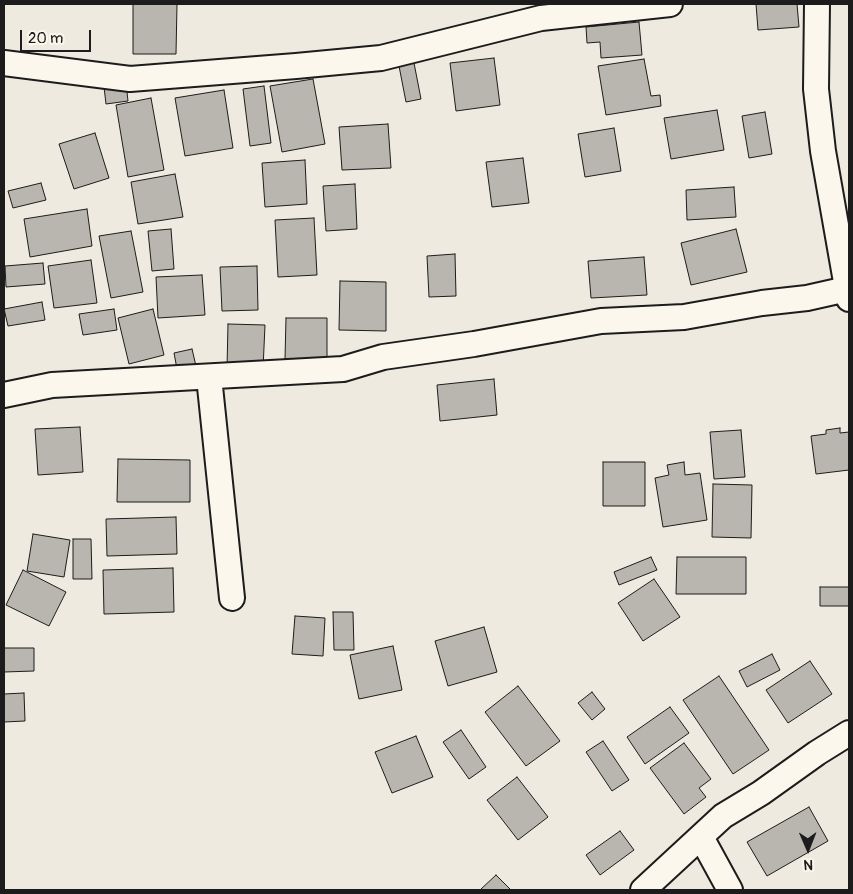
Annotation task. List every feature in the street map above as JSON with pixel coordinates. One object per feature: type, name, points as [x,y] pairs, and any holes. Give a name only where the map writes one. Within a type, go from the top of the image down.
[{"type":"street","points":[[4,62],[130,79],[296,66],[381,58],[541,18],[670,4]]},
{"type":"street","points":[[4,396],[52,385],[342,369],[383,357],[474,344],[601,321],[684,316],[762,303],[848,294],[823,151],[816,89],[818,4]]},
{"type":"street","points":[[209,377],[232,598]]},
{"type":"street","points":[[643,890],[723,816],[761,793],[816,753],[849,733]]},
{"type":"street","points":[[701,837],[730,890]]},
{"type":"building","points":[[133,4],[177,4],[176,54],[133,54]]},
{"type":"building","points":[[756,4],[797,4],[799,27],[758,30]]},
{"type":"building","points":[[639,22],[642,55],[601,58],[600,42],[587,43],[586,27]]},
{"type":"building","points":[[494,58],[500,105],[456,111],[450,63]]},
{"type":"building","points":[[644,59],[651,96],[660,95],[661,106],[606,115],[598,66]]},
{"type":"building","points":[[414,63],[421,99],[406,102],[399,66]]},
{"type":"building","points":[[313,79],[325,144],[282,152],[270,86]]},
{"type":"building","points":[[126,83],[128,101],[106,104],[104,87]]},
{"type":"building","points":[[264,86],[271,143],[250,146],[243,89]]},
{"type":"building","points":[[224,90],[233,148],[185,156],[175,98]]},
{"type":"building","points":[[151,98],[164,170],[128,177],[116,105]]},
{"type":"building","points":[[717,110],[724,150],[671,159],[664,118]]},
{"type":"building","points":[[765,112],[772,154],[749,158],[742,116]]},
{"type":"building","points":[[388,124],[391,168],[342,170],[339,127]]},
{"type":"building","points":[[614,128],[621,171],[585,177],[578,134]]},
{"type":"building","points":[[95,133],[109,178],[74,189],[59,144]]},
{"type":"building","points":[[523,158],[529,203],[492,207],[486,162]]},
{"type":"building","points":[[305,160],[307,204],[265,207],[262,163]]},
{"type":"building","points":[[175,174],[183,217],[138,224],[131,182]]},
{"type":"building","points":[[41,183],[46,200],[13,208],[8,191]]},
{"type":"building","points":[[355,184],[357,229],[326,231],[323,186]]},
{"type":"building","points":[[734,187],[736,217],[687,220],[686,190]]},
{"type":"building","points":[[87,209],[92,246],[30,257],[24,219]]},
{"type":"building","points":[[314,218],[317,275],[278,277],[275,220]]},
{"type":"building","points":[[171,229],[174,269],[152,271],[148,231]]},
{"type":"building","points":[[736,229],[747,272],[691,285],[681,243]]},
{"type":"building","points":[[131,231],[143,292],[111,298],[99,236]]},
{"type":"building","points":[[455,254],[456,296],[429,297],[427,256]]},
{"type":"building","points":[[644,257],[647,295],[591,298],[588,261]]},
{"type":"building","points":[[91,260],[97,303],[54,308],[48,266]]},
{"type":"building","points":[[43,263],[45,284],[6,287],[5,266]]},
{"type":"building","points":[[257,266],[258,310],[222,311],[220,267]]},
{"type":"building","points":[[202,275],[205,315],[158,318],[156,277]]},
{"type":"building","points":[[340,281],[386,282],[386,331],[339,330]]},
{"type":"building","points":[[42,302],[45,320],[8,326],[4,309]]},
{"type":"building","points":[[114,309],[117,330],[83,335],[79,314]]},
{"type":"building","points":[[153,309],[164,355],[129,364],[118,318]]},
{"type":"building","points":[[286,318],[327,318],[327,360],[285,359]]},
{"type":"building","points":[[228,324],[265,325],[263,369],[227,368]]},
{"type":"building","points":[[192,349],[196,366],[177,369],[174,353]]},
{"type":"building","points":[[494,379],[497,415],[440,421],[437,385]]},
{"type":"building","points":[[80,427],[83,472],[38,475],[35,429]]},
{"type":"building","points":[[840,428],[840,433],[849,432],[849,470],[816,474],[811,436],[826,434],[826,430]]},
{"type":"building","points":[[741,430],[745,477],[714,479],[710,432]]},
{"type":"building","points":[[118,459],[190,460],[190,502],[117,502]]},
{"type":"building","points":[[603,462],[645,462],[645,506],[603,506]]},
{"type":"building","points":[[684,462],[685,475],[700,473],[707,520],[663,527],[655,478],[669,475],[667,465]]},
{"type":"building","points":[[713,484],[752,485],[751,538],[712,537]]},
{"type":"building","points":[[176,517],[177,554],[107,556],[106,519]]},
{"type":"building","points":[[33,534],[70,540],[64,577],[27,571]]},
{"type":"building","points":[[73,539],[91,539],[92,579],[73,579]]},
{"type":"building","points":[[651,557],[657,570],[619,585],[614,572]]},
{"type":"building","points":[[677,557],[746,557],[746,594],[676,594]]},
{"type":"building","points":[[173,568],[174,612],[104,614],[103,570]]},
{"type":"building","points":[[23,570],[66,592],[49,626],[6,605]]},
{"type":"building","points":[[654,579],[680,617],[643,641],[618,603]]},
{"type":"building","points":[[820,587],[849,587],[849,606],[820,606]]},
{"type":"building","points":[[333,612],[353,612],[354,650],[334,650]]},
{"type":"building","points":[[295,616],[325,618],[323,656],[292,654]]},
{"type":"building","points":[[484,627],[497,672],[448,686],[435,641]]},
{"type":"building","points":[[393,646],[402,690],[359,699],[350,655]]},
{"type":"building","points":[[4,648],[34,648],[34,671],[4,672]]},
{"type":"building","points":[[772,654],[780,670],[747,687],[739,671]]},
{"type":"building","points":[[810,661],[832,694],[788,723],[766,690]]},
{"type":"building","points":[[719,676],[769,750],[733,774],[683,700]]},
{"type":"building","points":[[518,686],[560,741],[526,766],[485,712]]},
{"type":"building","points":[[592,692],[605,709],[592,720],[578,703]]},
{"type":"building","points":[[24,693],[25,721],[4,722],[4,694]]},
{"type":"building","points":[[670,707],[689,733],[645,764],[627,737]]},
{"type":"building","points":[[461,730],[486,767],[469,779],[443,742]]},
{"type":"building","points":[[416,736],[433,777],[392,793],[375,752]]},
{"type":"building","points":[[603,741],[629,780],[612,791],[586,752]]},
{"type":"building","points":[[684,743],[711,779],[699,788],[706,797],[684,814],[650,768]]},
{"type":"building","points":[[517,777],[548,817],[518,840],[487,800]]},
{"type":"building","points":[[809,807],[828,841],[767,876],[747,842]]},
{"type":"building","points":[[620,831],[634,850],[600,875],[586,855]]},
{"type":"building","points":[[496,875],[511,890],[480,890]]}]
